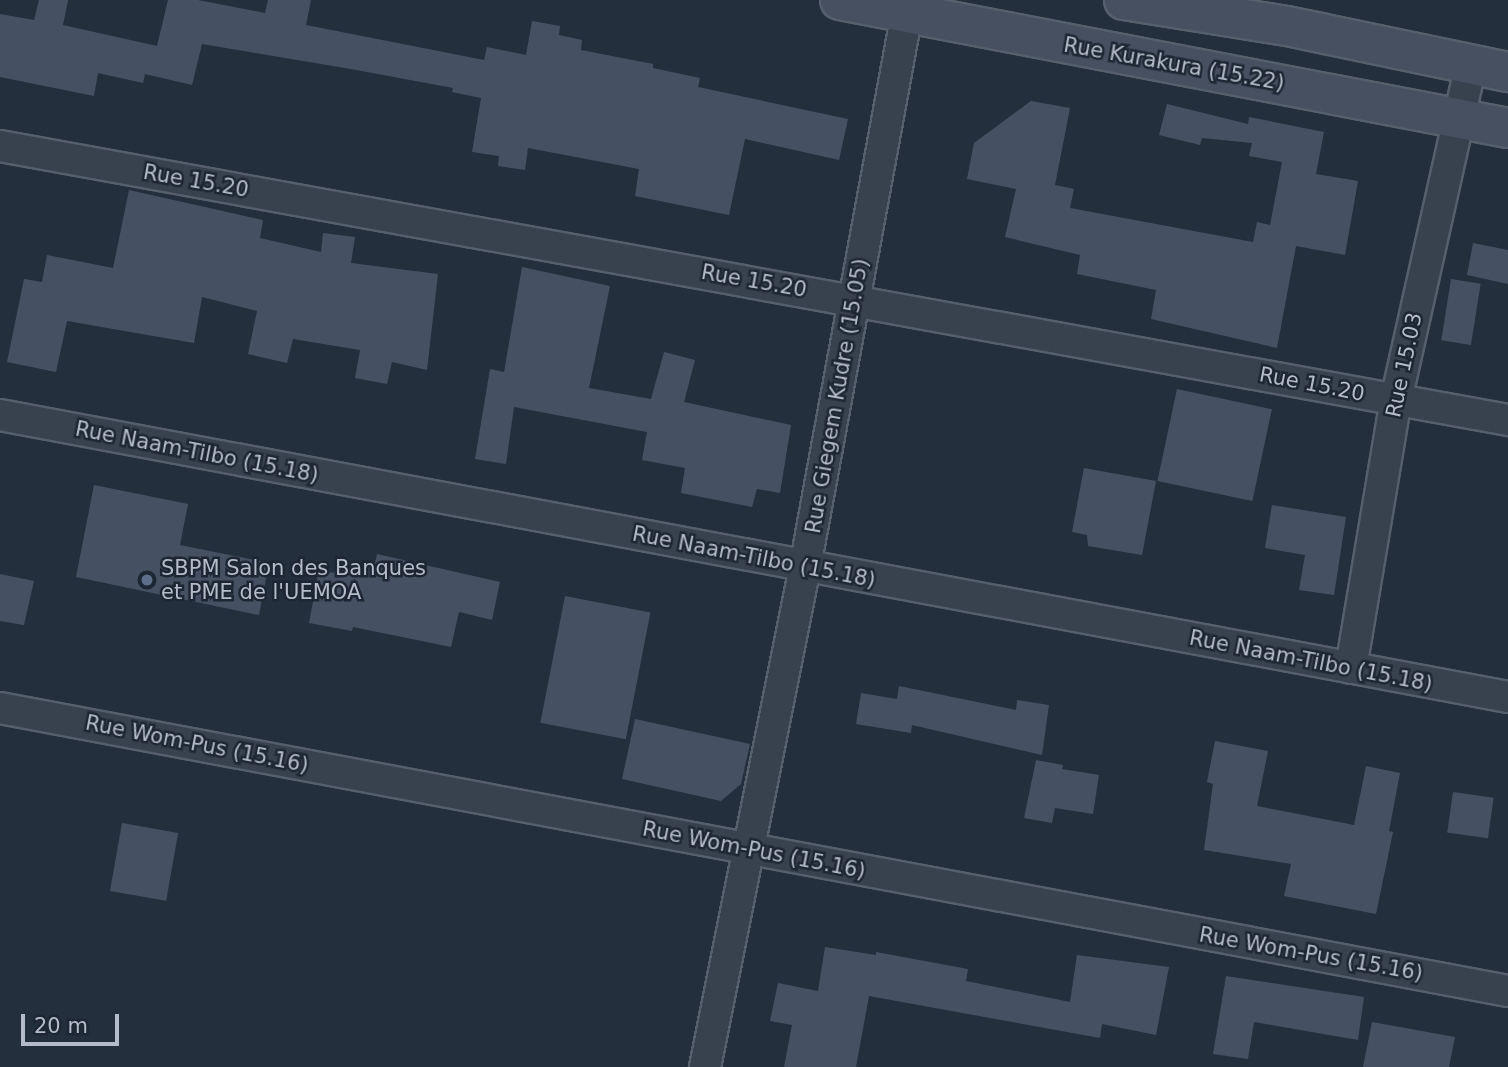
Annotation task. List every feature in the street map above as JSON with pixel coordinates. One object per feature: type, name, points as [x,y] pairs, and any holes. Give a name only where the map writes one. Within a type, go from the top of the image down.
[{"type":"main road","name":"Rue Kurakura (15.22)","points":[[840,0],[1508,128]]},
{"type":"main road","points":[[1124,0],[1287,26],[1508,72]]},
{"type":"street","name":"Rue Giegem Kudre (15.05)","points":[[705,1067],[751,850],[806,567],[907,13]]},
{"type":"street","name":"Rue 15.03","points":[[1351,668],[1396,400],[1471,65]]},
{"type":"street","name":"Rue 15.20","points":[[0,146],[855,299],[1508,421]]},
{"type":"street","name":"Rue Naam-Tilbo (15.18)","points":[[0,415],[1508,697]]},
{"type":"street","name":"Rue Wom-Pus (15.16)","points":[[0,708],[1508,991]]},
{"type":"building","points":[[39,0],[68,0],[63,25],[157,46],[168,0],[198,0],[265,13],[268,0],[311,0],[306,25],[484,60],[487,47],[526,55],[532,21],[560,26],[559,35],[582,40],[581,50],[653,64],[653,68],[700,78],[698,87],[848,119],[839,160],[745,139],[729,215],[635,196],[639,169],[528,148],[525,170],[498,166],[499,156],[472,152],[481,98],[452,92],[453,88],[202,44],[192,85],[145,74],[143,83],[98,73],[94,96],[0,77],[0,14],[34,20]]},
{"type":"building","points":[[1031,101],[1070,108],[1055,185],[1074,189],[1070,208],[1253,242],[1257,222],[1270,225],[1282,162],[1249,156],[1252,143],[1202,138],[1200,145],[1159,135],[1167,104],[1248,124],[1249,117],[1324,132],[1316,174],[1358,181],[1345,255],[1296,246],[1277,348],[1151,319],[1156,290],[1077,274],[1080,255],[1005,237],[1016,189],[967,179],[974,143]]},
{"type":"building","points":[[129,190],[263,220],[260,238],[321,252],[323,233],[355,237],[351,263],[438,274],[427,370],[392,362],[387,384],[355,378],[360,350],[293,339],[287,363],[248,354],[257,311],[202,297],[194,343],[67,321],[56,372],[7,362],[24,279],[42,282],[47,255],[113,268]]},
{"type":"building","points":[[1473,243],[1508,250],[1508,284],[1467,275]]},
{"type":"building","points":[[522,267],[610,286],[589,388],[651,399],[664,352],[695,360],[684,402],[791,425],[780,493],[757,489],[752,507],[681,493],[685,468],[642,460],[647,432],[514,407],[506,464],[475,459],[490,369],[504,372]]},
{"type":"building","points":[[1451,279],[1481,284],[1471,345],[1441,340]]},
{"type":"building","points":[[1177,389],[1272,409],[1252,501],[1157,481]]},
{"type":"building","points":[[1084,468],[1156,481],[1142,555],[1088,546],[1087,535],[1072,532]]},
{"type":"building","points":[[94,485],[188,504],[180,545],[269,563],[259,615],[76,577]]},
{"type":"building","points":[[1272,505],[1346,517],[1334,595],[1299,590],[1305,555],[1265,548]]},
{"type":"building","points":[[377,554],[500,582],[492,620],[459,612],[451,647],[353,627],[352,631],[309,623],[319,570],[334,573],[337,562],[374,568]]},
{"type":"building","points":[[0,574],[34,581],[24,625],[0,621]]},
{"type":"building","points":[[565,596],[650,613],[626,739],[540,723]]},
{"type":"building","points":[[899,686],[1016,710],[1017,700],[1049,705],[1042,755],[912,725],[911,733],[856,724],[861,693],[897,699]]},
{"type":"building","points":[[635,719],[750,744],[741,784],[721,801],[622,779]]},
{"type":"building","points":[[1215,741],[1268,751],[1257,806],[1354,825],[1366,766],[1400,773],[1389,831],[1393,832],[1376,914],[1284,896],[1291,864],[1204,850],[1213,784],[1207,782]]},
{"type":"building","points":[[1036,760],[1063,765],[1062,769],[1099,775],[1093,814],[1055,808],[1052,823],[1024,818]]},
{"type":"building","points":[[1453,792],[1494,798],[1488,838],[1447,833]]},
{"type":"building","points":[[122,823],[178,833],[166,901],[110,891]]},
{"type":"building","points":[[825,947],[876,955],[876,952],[968,969],[966,981],[1070,1002],[1077,955],[1169,967],[1156,1035],[1102,1024],[1100,1038],[869,996],[856,1067],[784,1067],[792,1025],[770,1021],[778,983],[818,991]]},
{"type":"building","points":[[1226,976],[1364,997],[1358,1040],[1254,1022],[1248,1059],[1213,1054]]},
{"type":"building","points":[[1372,1022],[1455,1037],[1449,1067],[1363,1067]]},
{"type":"place","name":"SBPM Salon des Banques et PME de l'UEMOA","points":[[147,580]]}]
